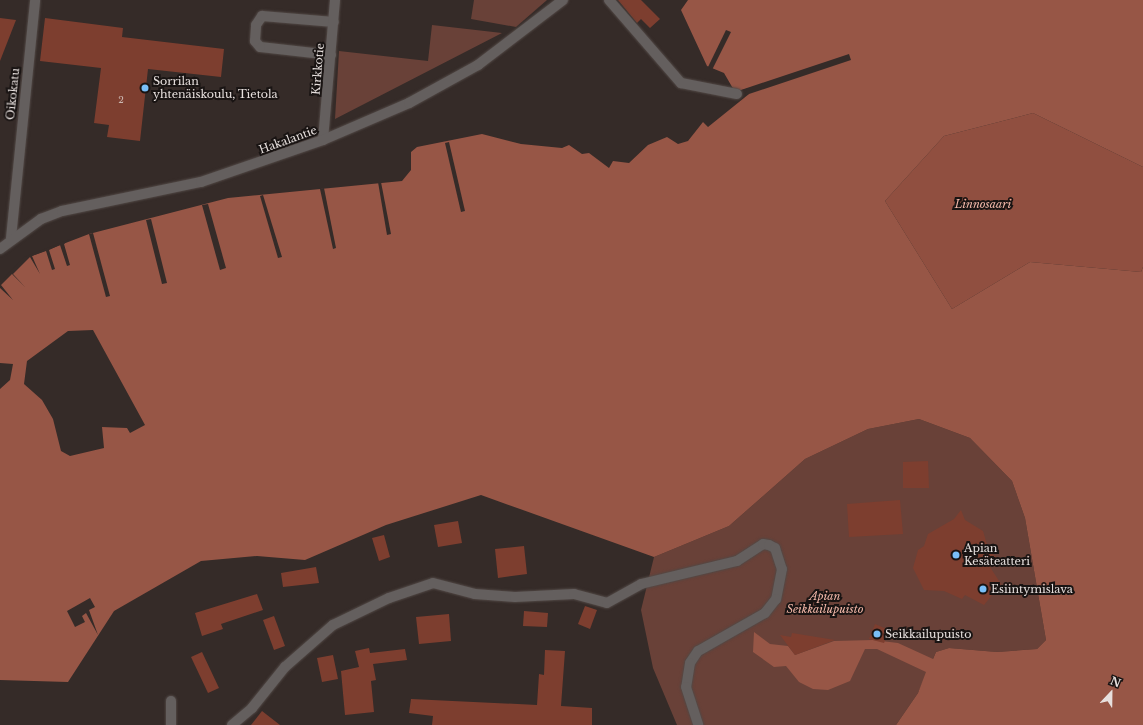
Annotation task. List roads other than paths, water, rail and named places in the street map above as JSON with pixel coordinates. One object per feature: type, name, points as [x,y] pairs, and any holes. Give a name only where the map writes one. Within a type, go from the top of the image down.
[{"type":"street","name":"Oikokatu","points":[[11,238],[35,0]]},
{"type":"street","name":"Kirkkotie","points":[[323,140],[335,0]]},
{"type":"street","name":"Hakalantie","points":[[0,249],[11,238],[41,219],[62,211],[201,182],[323,140],[409,103],[478,66],[563,0]]},
{"type":"street","points":[[609,0],[681,84],[737,94]]},
{"type":"street","points":[[331,56],[260,47],[255,41],[256,25],[262,16],[334,22]]},
{"type":"street","points":[[232,725],[252,708],[286,667],[333,625],[389,598],[434,583],[475,594],[515,597],[574,594],[607,603],[641,584],[737,561],[763,544],[775,548],[782,569],[776,599],[763,614],[732,630],[698,651],[690,663],[686,687],[698,725]]},
{"type":"street","points":[[171,701],[171,725]]},
{"type":"place","name":"Sorrilan yhtenäiskoulu, Tietola","points":[[145,88]]},
{"type":"place","name":"Apian Kesäteatteri","points":[[956,555]]},
{"type":"place","name":"Esiintymislava","points":[[983,589]]},
{"type":"place","name":"Seikkailupuisto","points":[[877,634]]},
{"type":"park label","name":"Linnosaari","points":[[983,204]]},
{"type":"park label","name":"Apian Seikkailupuisto","points":[[825,603]]}]
